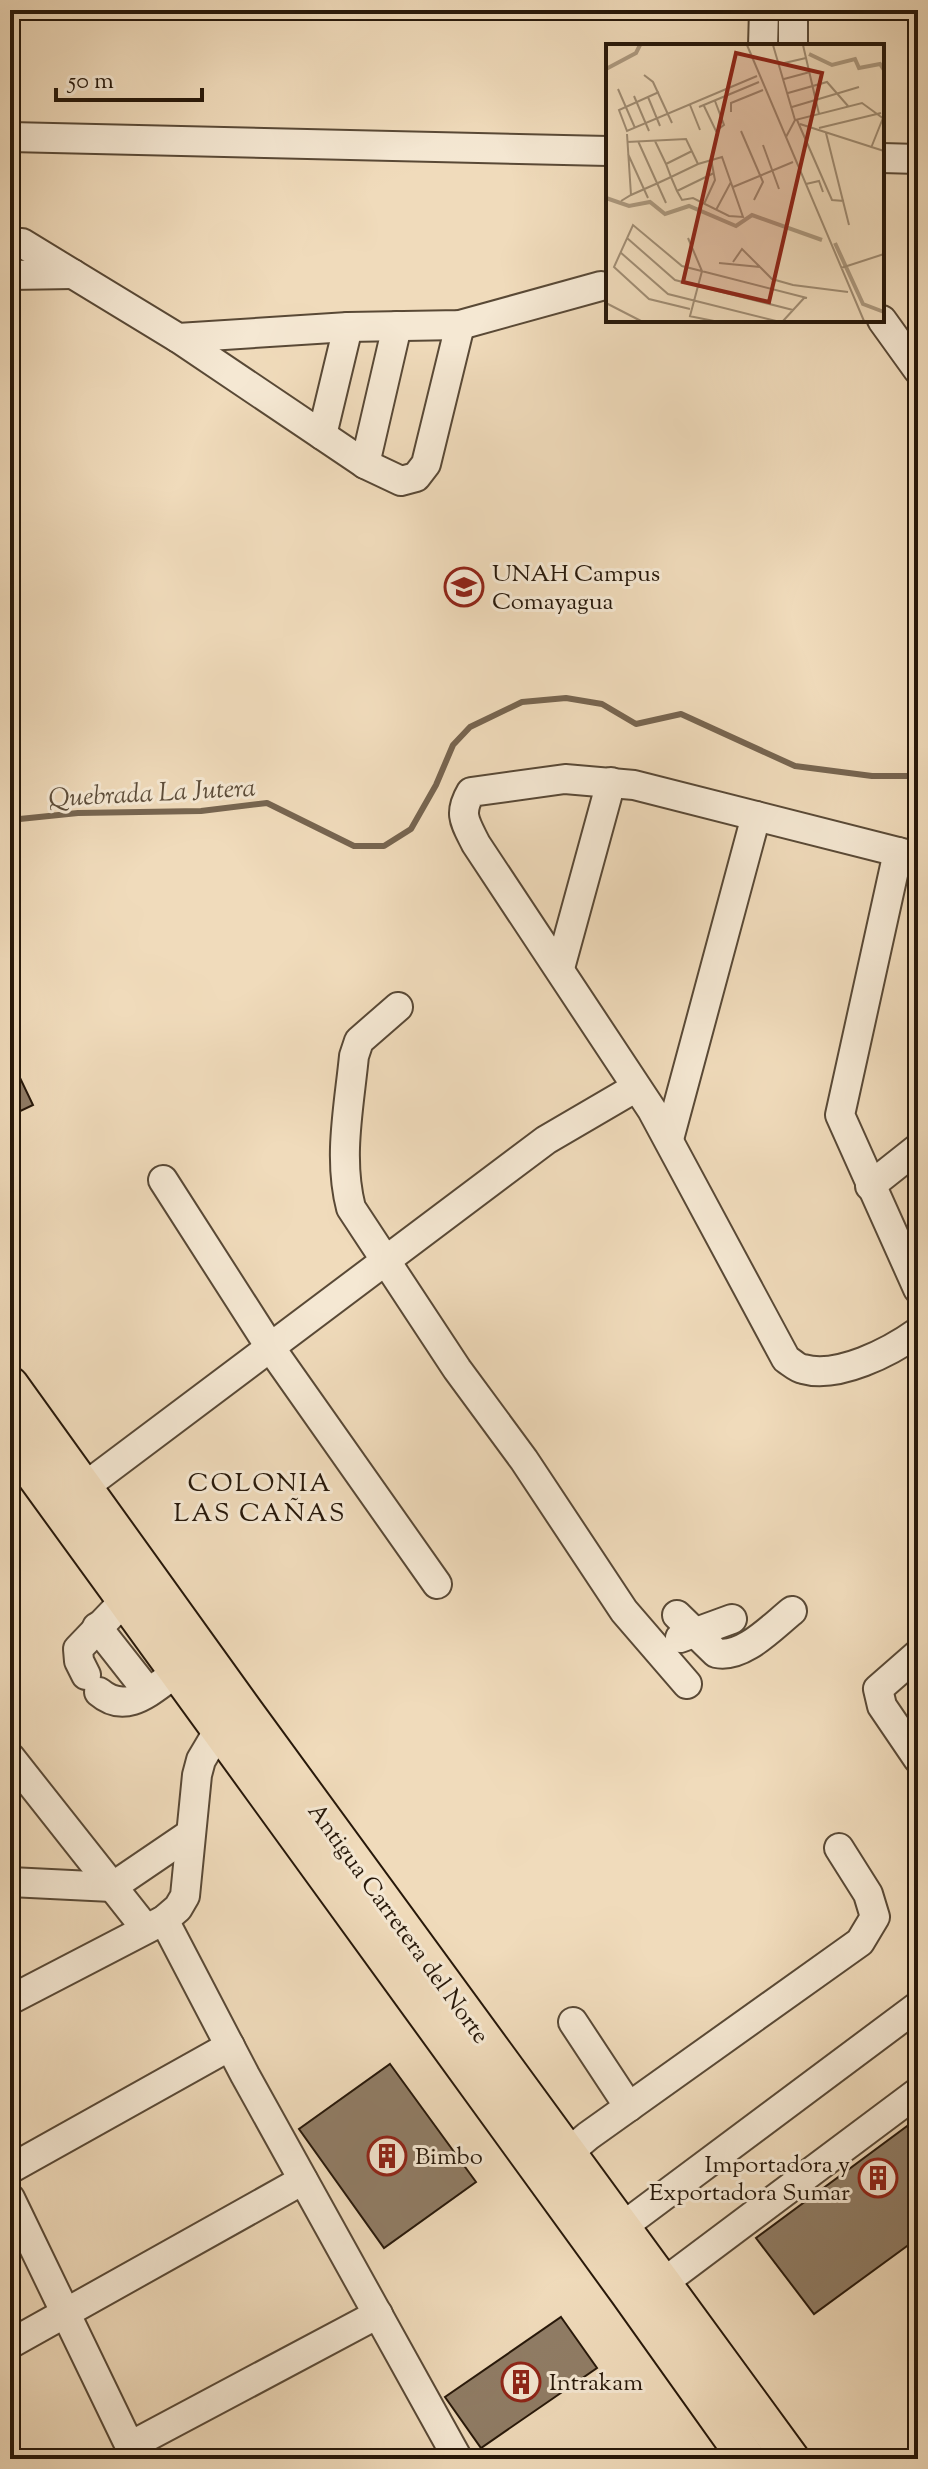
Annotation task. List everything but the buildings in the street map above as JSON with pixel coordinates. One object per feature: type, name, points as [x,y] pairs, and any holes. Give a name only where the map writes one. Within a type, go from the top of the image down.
[{"type":"main road","name":"Antigua Carretera del Norte","points":[[10,1385],[791,2459]]},
{"type":"main road","name":"Antigua Carretera del Norte","points":[[10,1441],[124,1601],[162,1682],[220,1728],[747,2459]]},
{"type":"street","points":[[763,44],[764,10]]},
{"type":"street","points":[[793,10],[793,44]]},
{"type":"street","points":[[10,137],[606,151]]},
{"type":"street","points":[[884,158],[918,159]]},
{"type":"street","points":[[10,243],[22,243],[75,274],[178,338],[365,464],[401,481],[411,480],[421,473],[426,464],[460,325]]},
{"type":"street","points":[[10,275],[75,274]]},
{"type":"street","points":[[178,338],[348,327],[460,325],[601,286]]},
{"type":"street","points":[[883,322],[918,370]]},
{"type":"street","points":[[365,464],[397,326]]},
{"type":"street","points":[[322,435],[348,327]]},
{"type":"street","points":[[918,1289],[840,1115],[908,855],[634,785],[565,779],[471,792],[463,805],[463,818],[476,844],[560,968],[669,1139],[786,1359],[802,1369],[825,1371],[893,1349],[918,1332]]},
{"type":"street","points":[[560,968],[611,782]]},
{"type":"street","points":[[669,1139],[756,816]]},
{"type":"street","points":[[398,1007],[359,1041],[354,1056],[344,1157],[345,1185],[351,1208],[457,1369],[524,1460],[624,1611],[687,1684]]},
{"type":"street","points":[[83,1488],[546,1140],[635,1088]]},
{"type":"street","points":[[870,1186],[918,1148]]},
{"type":"street","points":[[163,1180],[270,1347],[437,1584]]},
{"type":"street","points":[[97,1627],[162,1682],[123,1704],[111,1703],[93,1684],[79,1661],[78,1649],[97,1627],[124,1601]]},
{"type":"street","points":[[686,1623],[716,1653],[723,1654],[747,1645],[792,1611]]},
{"type":"street","points":[[656,1648],[686,1623],[732,1619]]},
{"type":"street","points":[[918,1654],[878,1689],[882,1706],[918,1759]]},
{"type":"street","points":[[10,2000],[155,1924],[178,1908],[185,1896],[201,1760],[220,1728]]},
{"type":"street","points":[[10,1757],[112,1887],[155,1924],[230,2046],[378,2314],[452,2457]]},
{"type":"street","points":[[10,1882],[112,1887],[190,1834]]},
{"type":"street","points":[[568,2153],[860,1942],[875,1917],[868,1894],[839,1848]]},
{"type":"street","points":[[622,2227],[918,2006]]},
{"type":"street","points":[[573,2022],[629,2107]]},
{"type":"street","points":[[10,2169],[230,2046]]},
{"type":"street","points":[[663,2283],[918,2092]]},
{"type":"street","points":[[10,2344],[303,2180]]},
{"type":"street","points":[[10,2198],[133,2452],[378,2314]]},
{"type":"waterway","name":"Quebrada La Jutera","points":[[10,820],[78,813],[201,811],[267,803],[354,846],[384,846],[411,829],[436,785],[453,745],[470,727],[522,702],[566,698],[602,704],[636,724],[681,714],[795,766],[872,776],[918,776]]},
{"type":"place","name":"UNAH Campus Comayagua","points":[[464,587]]},
{"type":"place","name":"Bimbo","points":[[387,2156]]},
{"type":"place","name":"Importadora y Exportadora Sumar","points":[[878,2178]]},
{"type":"place","name":"Intrakam","points":[[521,2382]]},
{"type":"district","name":"COLONIA LAS CAÑAS","points":[[260,1497]]}]
